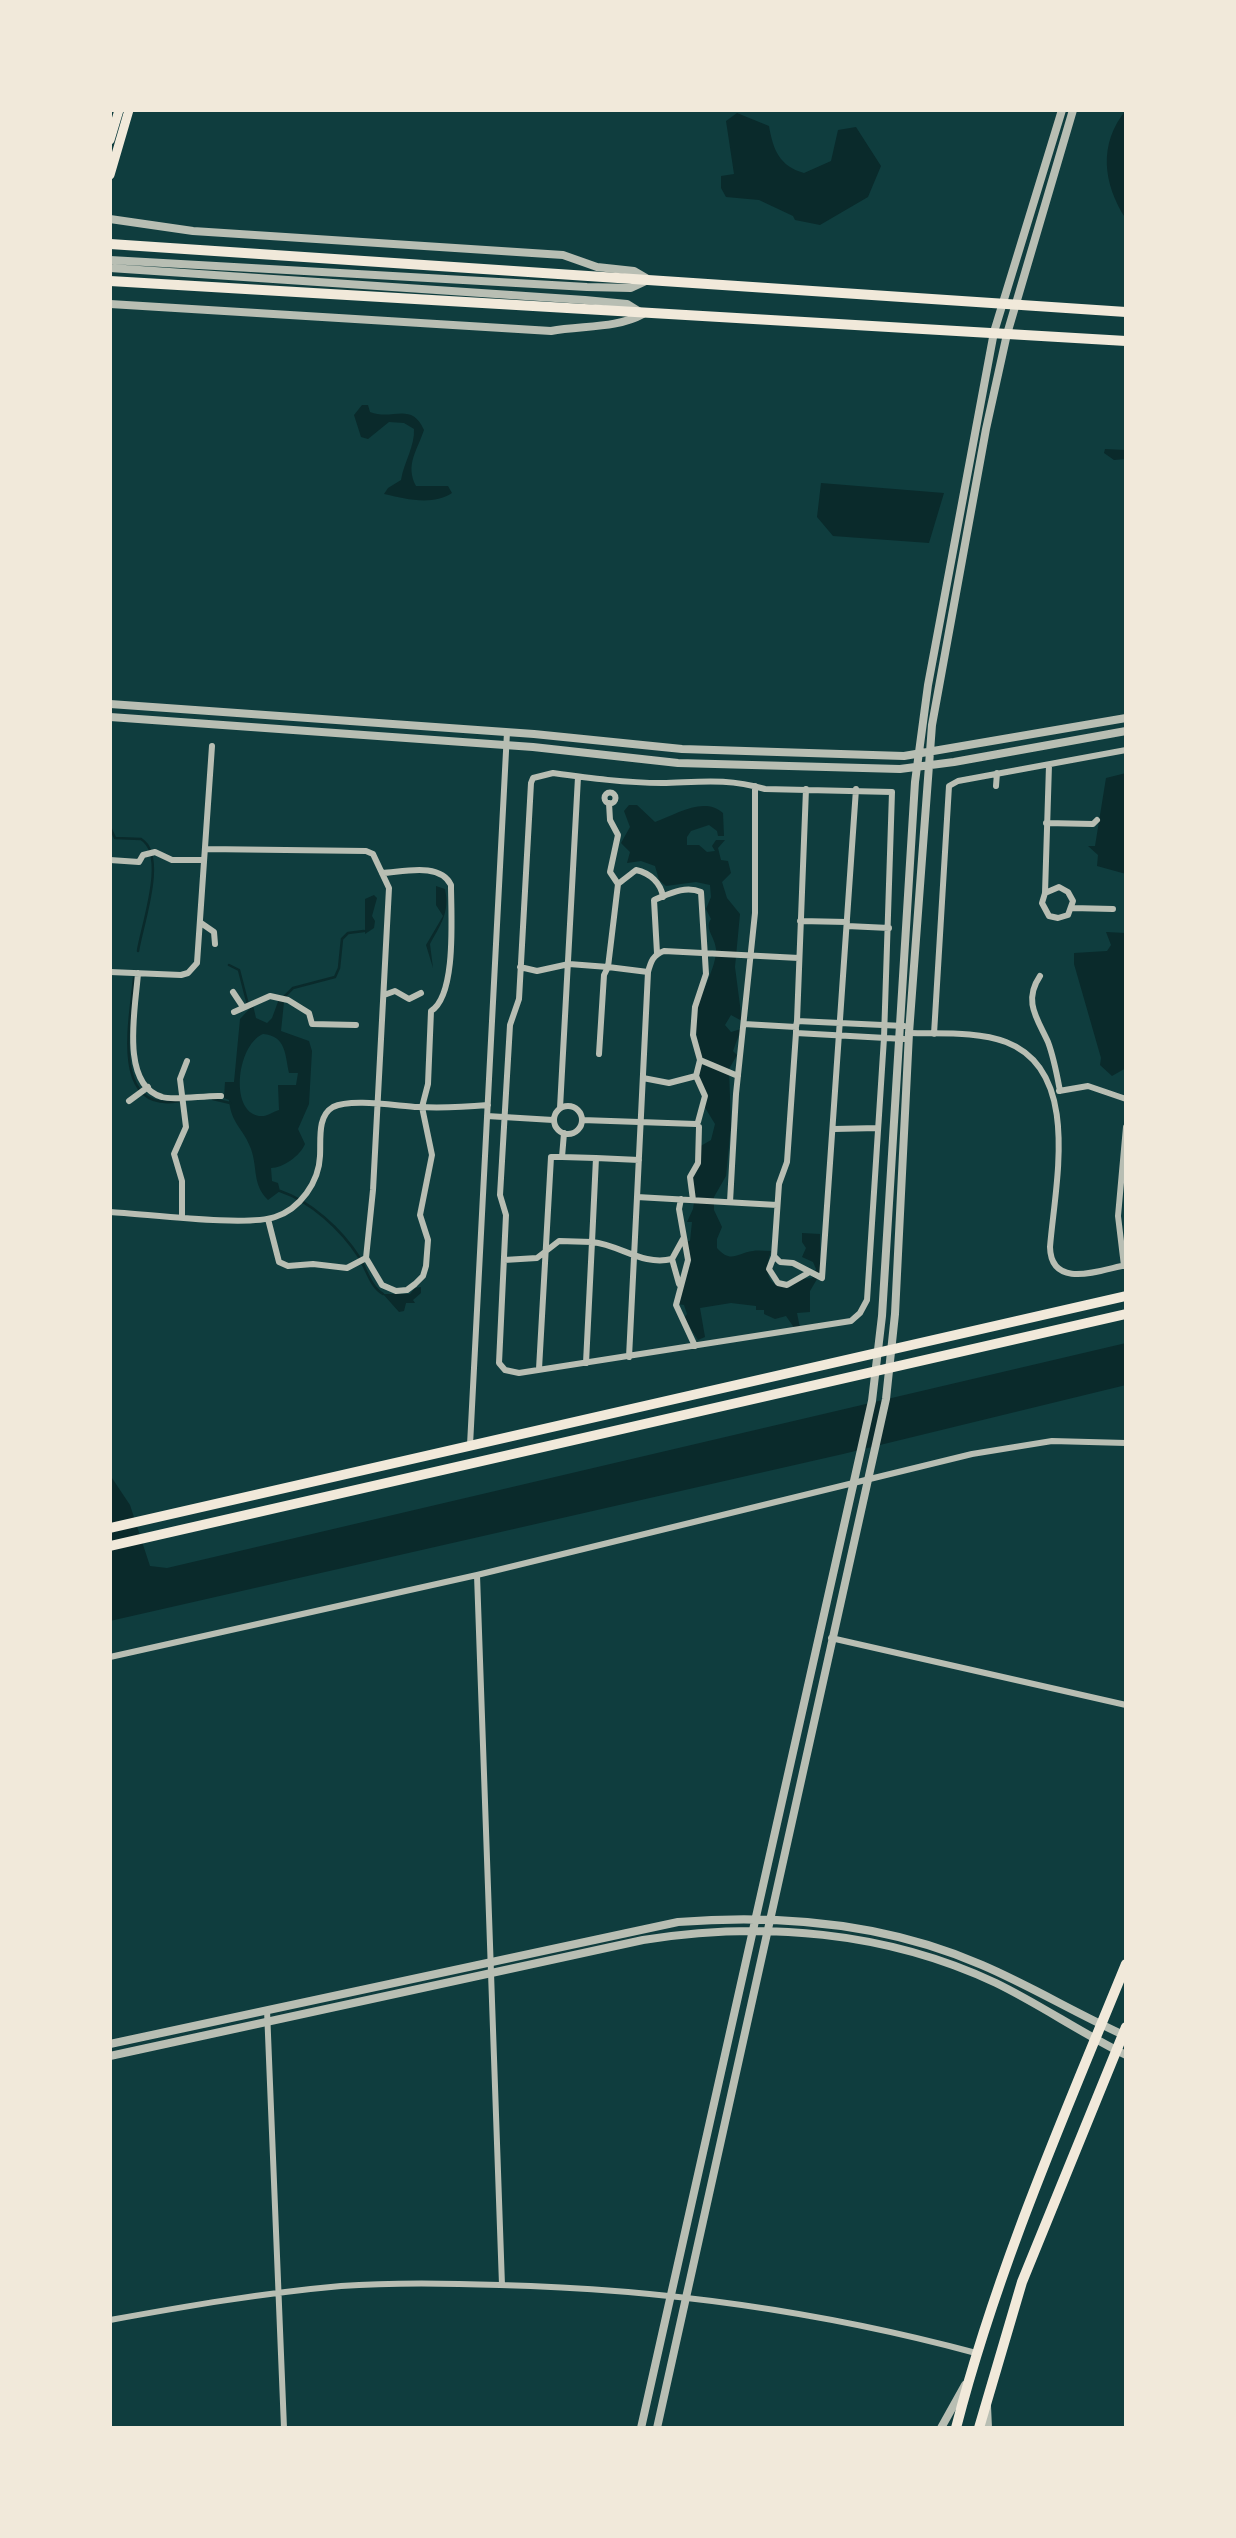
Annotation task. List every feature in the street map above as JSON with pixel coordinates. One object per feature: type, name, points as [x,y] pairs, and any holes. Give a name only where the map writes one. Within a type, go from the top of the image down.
[{"type":"main road","points":[[110,140],[119,110]]},
{"type":"main road","points":[[110,175],[129,110]]},
{"type":"main road","points":[[110,244],[1126,312]]},
{"type":"main road","points":[[116,281],[1126,341]]},
{"type":"main road","points":[[110,1528],[1126,1296]]},
{"type":"main road","points":[[110,1546],[1126,1314]]},
{"type":"main road","points":[[956,2428],[976,2353],[1126,1964]]},
{"type":"main road","points":[[979,2428],[1022,2282],[1121,2053],[1125,2033]]},
{"type":"street","points":[[657,2428],[831,1638],[887,1399],[892,1349],[918,755],[928,685],[994,332],[1062,110]]},
{"type":"street","points":[[641,2428],[872,1401],[877,1371],[929,753],[986,429],[1007,334],[1073,110]]},
{"type":"street","points":[[110,219],[192,231],[563,255],[597,267],[634,271],[649,280]]},
{"type":"street","points":[[110,260],[587,287],[631,288],[649,280]]},
{"type":"street","points":[[110,268],[585,300],[627,304],[643,314],[625,324],[584,325],[551,331],[110,304]]},
{"type":"street","points":[[110,704],[507,733],[682,749],[918,755],[1126,718]]},
{"type":"street","points":[[110,717],[506,745],[678,763],[917,768],[1126,731]]},
{"type":"street","points":[[470,1446],[507,733]]},
{"type":"street","points":[[110,972],[181,975],[194,969],[197,963],[212,746]]},
{"type":"street","points":[[933,1034],[947,790],[958,780],[1126,750]]},
{"type":"street","points":[[1045,893],[1054,888],[1064,889],[1072,896],[1072,908],[1063,917],[1049,916],[1043,908],[1049,765]]},
{"type":"street","points":[[553,773],[578,777],[663,783],[705,780],[747,782],[755,786],[806,789],[890,790],[894,795],[885,1025],[867,1300],[860,1313],[851,1321],[519,1373],[505,1370],[499,1363],[506,1216],[500,1195],[510,1025],[519,999],[531,783],[533,778],[553,773]]},
{"type":"street","points":[[996,786],[997,773]]},
{"type":"street","points":[[553,1120],[560,1108],[578,777]]},
{"type":"street","points":[[598,1054],[604,975],[608,967],[618,884],[610,872],[618,835],[610,820],[609,803],[604,797],[610,792],[610,780]]},
{"type":"street","points":[[730,1202],[738,1076],[755,914],[755,786]]},
{"type":"street","points":[[806,789],[796,1027],[787,1162],[779,1184],[774,1256],[769,1269],[778,1283],[787,1285],[810,1273]]},
{"type":"street","points":[[774,1256],[780,1262],[793,1263],[822,1278],[826,1251],[856,789]]},
{"type":"street","points":[[1046,823],[1093,824],[1097,820]]},
{"type":"street","points":[[205,849],[366,851],[373,854],[389,888],[382,983],[384,995],[378,1105],[366,1258],[387,1289],[407,1290],[423,1276],[428,1240],[420,1215],[432,1155],[422,1107],[428,1084],[431,1011],[443,999],[447,979],[451,885],[448,879],[435,871],[382,873]]},
{"type":"street","points":[[110,860],[139,862],[146,853],[155,852],[172,860],[204,860]]},
{"type":"street","points":[[618,884],[636,870],[646,872],[662,888],[663,897]]},
{"type":"street","points":[[629,1356],[648,972],[657,953],[654,900],[692,888],[701,892],[709,954],[705,981],[693,1023],[693,1035],[700,1060],[696,1076],[705,1096],[698,1124],[698,1163],[690,1177],[693,1200]]},
{"type":"street","points":[[1072,908],[1113,909]]},
{"type":"street","points":[[800,920],[889,928]]},
{"type":"street","points":[[201,923],[214,932],[215,944]]},
{"type":"street","points":[[657,953],[799,958]]},
{"type":"street","points":[[520,967],[537,971],[569,964],[648,972]]},
{"type":"street","points":[[138,974],[133,1030],[137,1073],[148,1087],[162,1097],[181,1100],[221,1096]]},
{"type":"street","points":[[1040,976],[1033,986],[1030,999],[1054,1059],[1059,1119],[1050,1247],[1055,1266],[1063,1273],[1074,1275],[1125,1265],[1118,1216],[1126,1127]]},
{"type":"street","points":[[384,995],[395,991],[408,999],[421,993]]},
{"type":"street","points":[[233,992],[244,1006]]},
{"type":"street","points":[[234,1012],[252,1002],[279,997],[309,1013],[312,1024],[356,1025]]},
{"type":"street","points":[[796,1027],[841,1023],[885,1025],[906,1032],[982,1037],[1017,1047],[1040,1068],[1057,1092]]},
{"type":"street","points":[[744,1024],[796,1027],[840,1036],[884,1038],[906,1032]]},
{"type":"street","points":[[700,1060],[738,1076]]},
{"type":"street","points":[[182,1216],[182,1181],[174,1154],[186,1127],[180,1073],[187,1061]]},
{"type":"street","points":[[643,1078],[669,1083],[696,1076]]},
{"type":"street","points":[[1057,1092],[1088,1086],[1126,1099]]},
{"type":"street","points":[[129,1101],[148,1087]]},
{"type":"street","points":[[110,1212],[268,1219],[288,1211],[304,1196],[320,1165],[322,1122],[326,1114],[336,1106],[347,1103],[422,1107],[488,1105]]},
{"type":"street","points":[[560,1108],[574,1107],[582,1120]]},
{"type":"street","points":[[487,1116],[553,1120]]},
{"type":"street","points":[[553,1120],[556,1128],[564,1133],[576,1131],[582,1120]]},
{"type":"street","points":[[582,1120],[698,1124]]},
{"type":"street","points":[[834,1129],[878,1128]]},
{"type":"street","points":[[562,1157],[564,1133]]},
{"type":"street","points":[[539,1369],[551,1157],[639,1160]]},
{"type":"street","points":[[586,1363],[596,1158]]},
{"type":"street","points":[[637,1197],[777,1205]]},
{"type":"street","points":[[681,1199],[683,1240],[688,1260],[676,1305],[695,1346]]},
{"type":"street","points":[[268,1219],[279,1262],[288,1266],[322,1264],[347,1268],[366,1258]]},
{"type":"street","points":[[504,1260],[537,1258],[559,1241],[570,1239],[603,1243],[634,1257],[672,1259]]},
{"type":"street","points":[[679,1286],[672,1259],[683,1240]]},
{"type":"street","points":[[110,1657],[477,1575],[854,1480],[1012,1446],[1052,1441],[1126,1443]]},
{"type":"street","points":[[477,1575],[502,2285]]},
{"type":"street","points":[[831,1638],[1126,1705]]},
{"type":"street","points":[[110,2044],[678,1922],[754,1918],[840,1925],[935,1948],[1012,1979],[1101,2025],[1125,2033]]},
{"type":"street","points":[[110,2056],[643,1941],[698,1931],[752,1930],[855,1939],[905,1949],[945,1963],[1030,2000],[1121,2053]]},
{"type":"street","points":[[267,2010],[284,2428]]},
{"type":"street","points":[[110,2320],[278,2293],[420,2283],[502,2285],[686,2296],[798,2314],[976,2353]]},
{"type":"street","points":[[941,2428],[969,2379]]},
{"type":"street","points":[[987,2395],[988,2428]]},
{"type":"water","points":[[1126,110],[1126,219],[1112,192],[1107,164],[1111,136]]},
{"type":"water","points":[[737,113],[769,126],[779,156],[789,166],[804,173],[831,161],[838,130],[856,127],[881,166],[868,197],[820,225],[795,220],[793,216],[759,200],[726,197],[721,188],[721,176],[734,174],[726,121]]},
{"type":"water","points":[[362,405],[368,405],[370,412],[407,414],[419,421],[424,430],[412,465],[416,486],[448,486],[452,493],[427,500],[384,494],[401,480],[413,442],[414,429],[404,423],[389,422],[368,439],[361,437],[354,415]]},
{"type":"water","points":[[1105,449],[1126,450],[1126,459],[1114,460],[1104,453]]},
{"type":"water","points":[[821,483],[944,493],[929,543],[833,536],[817,517]]},
{"type":"water","points":[[1126,773],[1126,874],[1097,866],[1098,855],[1088,846],[1095,846],[1106,778]]},
{"type":"water","points":[[629,805],[637,805],[655,822],[689,808],[707,806],[723,813],[724,836],[718,836],[717,831],[709,825],[691,831],[687,837],[687,845],[699,845],[707,852],[715,851],[712,846],[716,840],[725,840],[718,848],[721,860],[728,861],[731,873],[722,882],[727,898],[740,914],[735,967],[742,1021],[731,1015],[725,1025],[731,1032],[741,1029],[733,1051],[737,1055],[729,1069],[731,1126],[726,1176],[714,1197],[714,1210],[722,1227],[717,1248],[730,1257],[747,1252],[771,1251],[768,1271],[771,1281],[782,1287],[790,1287],[801,1279],[812,1278],[816,1269],[813,1262],[802,1257],[806,1248],[802,1242],[802,1233],[820,1234],[820,1274],[810,1291],[810,1312],[797,1313],[800,1328],[795,1329],[786,1316],[775,1319],[764,1314],[764,1310],[756,1310],[756,1306],[731,1303],[700,1308],[705,1337],[698,1340],[684,1318],[687,1314],[684,1305],[678,1304],[691,1261],[685,1241],[690,1241],[692,1222],[687,1222],[695,1196],[691,1179],[699,1147],[711,1140],[715,1124],[704,1106],[706,1091],[698,1077],[700,1061],[695,1020],[716,956],[709,929],[711,919],[706,909],[711,897],[710,885],[696,882],[666,886],[659,880],[655,866],[641,861],[627,863],[630,852],[621,843],[630,827],[624,811]]},
{"type":"water","points":[[436,886],[445,889],[446,904],[444,918],[430,944],[433,968],[426,945],[443,916],[436,905]]},
{"type":"water","points":[[374,895],[377,898],[372,916],[375,921],[374,928],[365,934],[365,899]]},
{"type":"water","points":[[1106,932],[1126,933],[1126,1068],[1112,1076],[1100,1065],[1101,1058],[1074,964],[1074,953],[1107,951],[1111,945]]},
{"type":"water","points":[[279,999],[284,1002],[281,1031],[309,1041],[312,1051],[309,1104],[298,1129],[305,1144],[291,1161],[271,1168],[272,1181],[278,1183],[280,1191],[268,1200],[257,1182],[248,1142],[232,1115],[229,1100],[224,1098],[225,1082],[234,1082],[240,1019],[253,1005],[256,1018],[267,1023],[272,1018]],"holes":[[[263,1034],[271,1035],[283,1047],[289,1073],[298,1073],[296,1085],[278,1085],[279,1110],[264,1116],[253,1114],[245,1106],[240,1081],[246,1052]]]},
{"type":"water","points":[[421,1287],[421,1293],[413,1300],[415,1303],[406,1303],[404,1311],[399,1312],[383,1294],[410,1294],[415,1288]]},
{"type":"water","points":[[1126,1343],[1126,1385],[843,1454],[110,1621],[110,1475],[130,1505],[150,1566],[167,1568]]},
{"type":"waterway","points":[[110,827],[115,838],[141,839],[149,847],[152,860],[151,892],[138,951]]},
{"type":"waterway","points":[[284,997],[293,988],[335,977],[339,968],[342,939],[348,933],[364,931]]},
{"type":"waterway","points":[[229,965],[239,970],[248,1005]]},
{"type":"waterway","points":[[134,978],[128,1037],[133,1078],[142,1093],[157,1101],[179,1101]]},
{"type":"waterway","points":[[213,1099],[230,1103]]},
{"type":"waterway","points":[[280,1191],[313,1209],[334,1226],[352,1247],[372,1282],[383,1294]]}]
